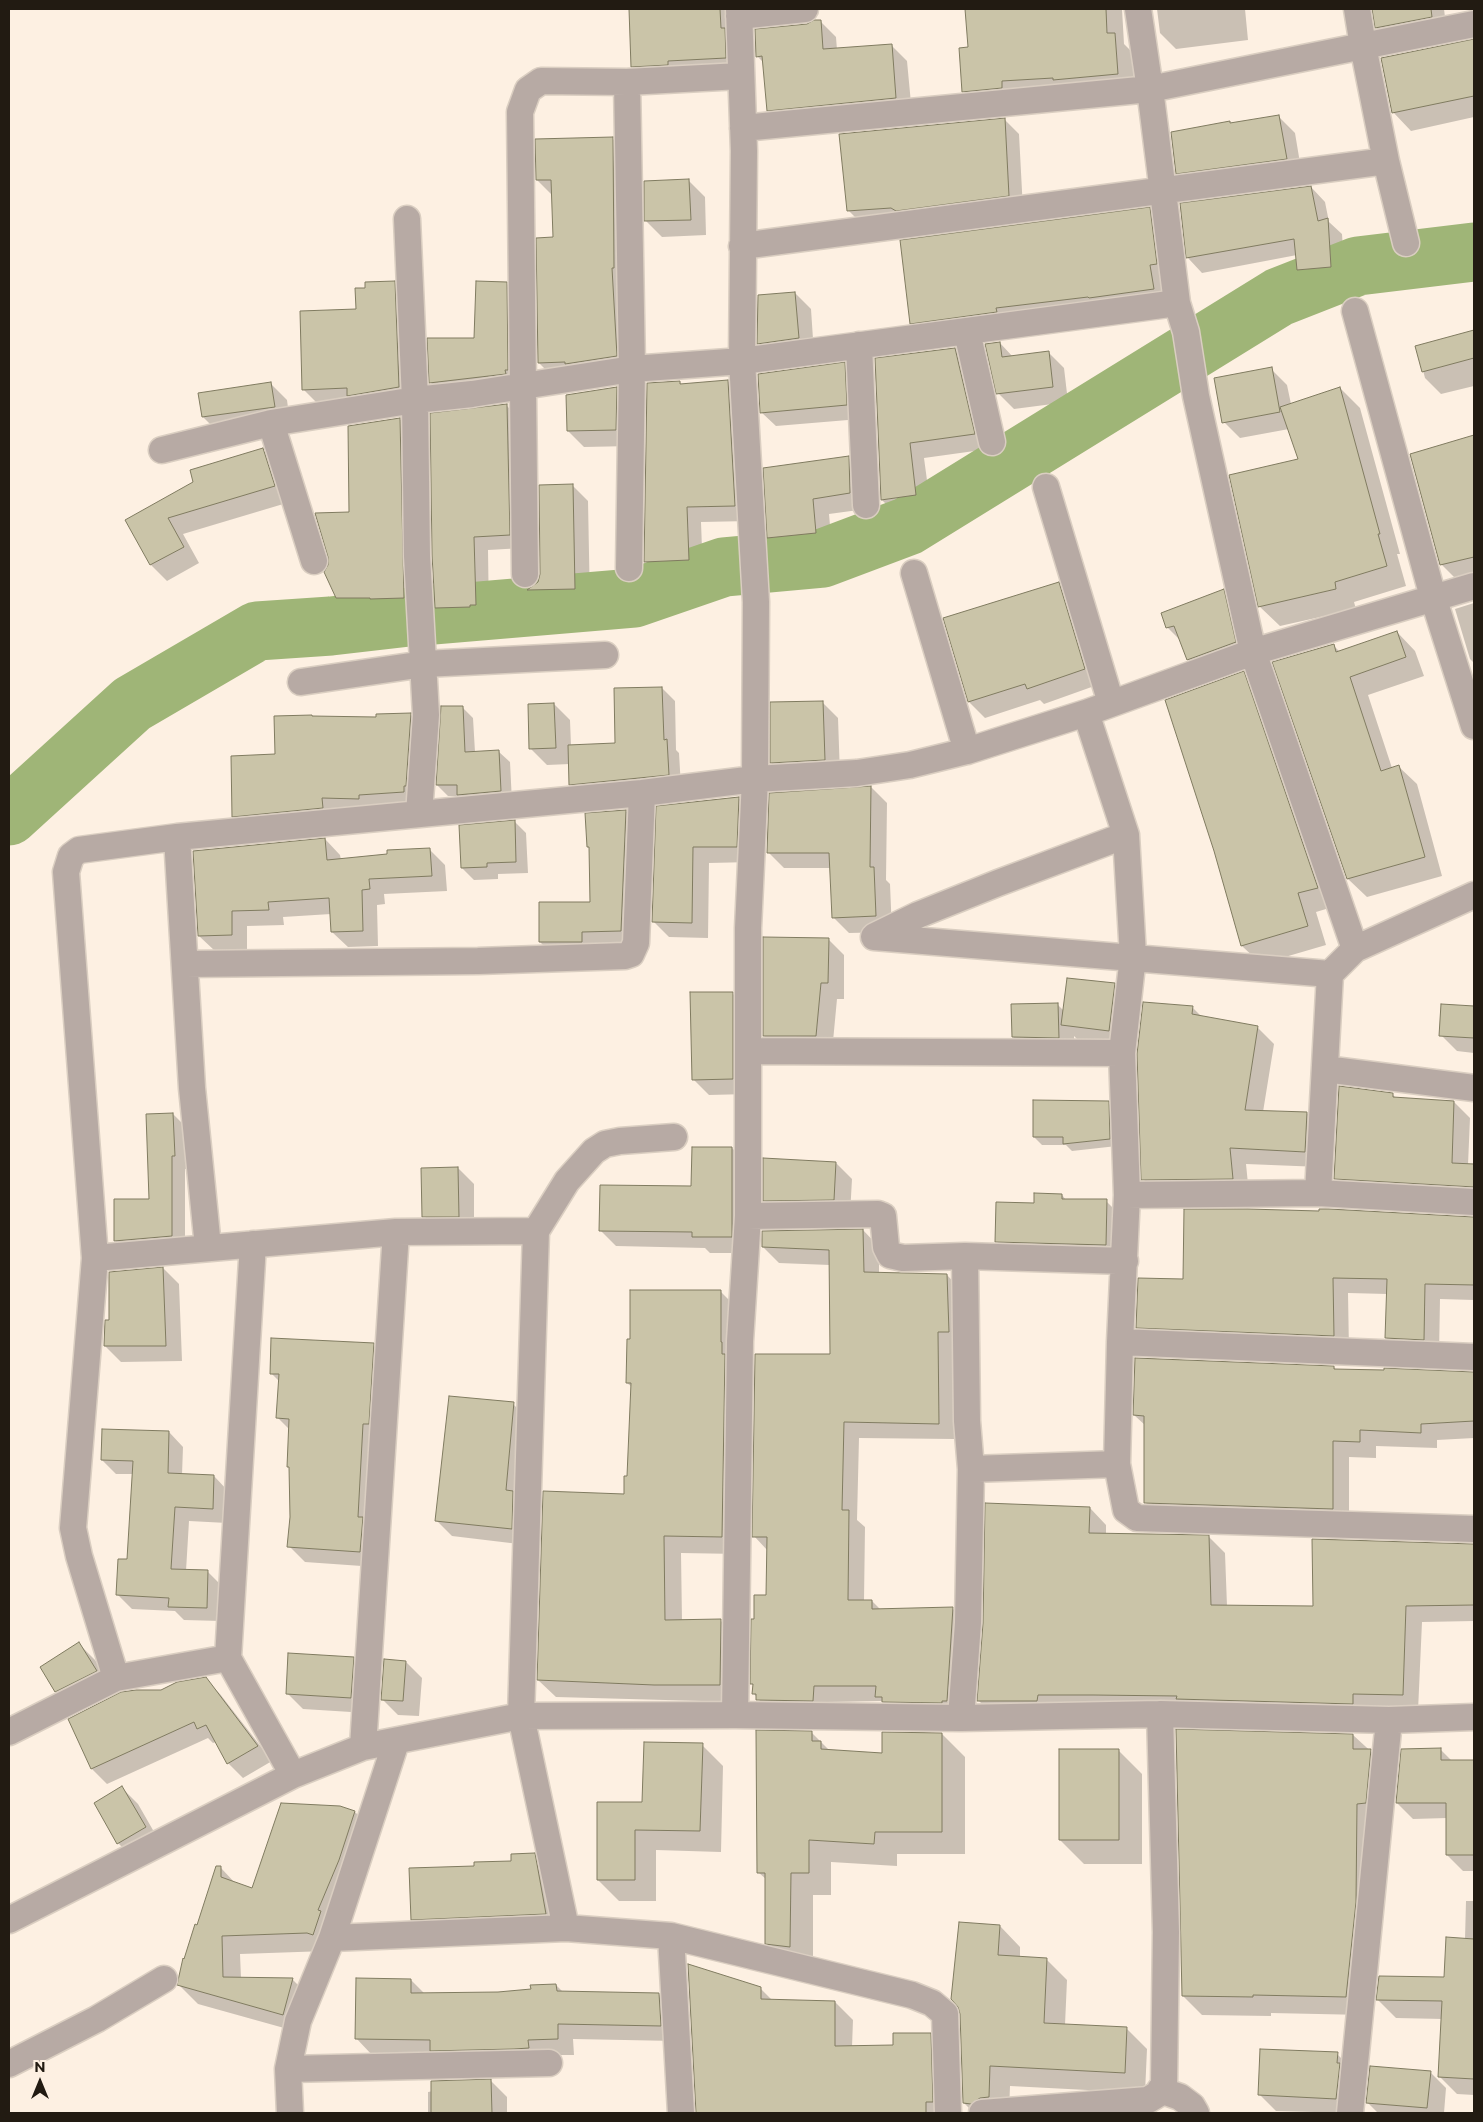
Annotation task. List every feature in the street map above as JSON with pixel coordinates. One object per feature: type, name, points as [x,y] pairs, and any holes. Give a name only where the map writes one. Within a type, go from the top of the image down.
[{"type":"street","points":[[735,1715],[740,1341],[748,1216],[748,928],[756,779],[754,632],[756,602],[742,361],[742,128],[739,12],[805,9]]},
{"type":"street","points":[[1138,9],[1150,89],[1176,303],[1186,332],[1196,396],[1253,652],[1355,949]]},
{"type":"street","points":[[1357,9],[1386,161],[1406,243]]},
{"type":"street","points":[[742,128],[1150,89],[1474,24]]},
{"type":"street","points":[[525,574],[520,112],[528,90],[541,81],[627,82],[740,76]]},
{"type":"street","points":[[627,82],[632,370],[629,568]]},
{"type":"street","points":[[742,246],[1386,161]]},
{"type":"street","points":[[407,219],[415,400],[417,556],[426,715],[419,814]]},
{"type":"street","points":[[162,450],[271,423],[415,400],[472,394],[632,370],[742,361],[1176,303]]},
{"type":"street","points":[[1355,311],[1433,597],[1474,726]]},
{"type":"street","points":[[966,332],[992,442]]},
{"type":"street","points":[[859,345],[866,505]]},
{"type":"street","points":[[271,423],[314,561]]},
{"type":"street","points":[[1046,487],[1111,703]]},
{"type":"street","points":[[914,573],[966,751]]},
{"type":"street","points":[[116,1678],[79,1556],[73,1528],[95,1258],[66,872],[71,856],[79,850],[177,837],[642,793],[756,779],[857,773],[910,765],[966,751],[1086,712],[1253,652],[1474,586]]},
{"type":"street","points":[[301,682],[424,664],[605,655]]},
{"type":"street","points":[[1086,712],[1126,835],[1133,956],[1122,1053],[1127,1195],[1116,1464],[1126,1510],[1137,1518],[1474,1529]]},
{"type":"street","points":[[185,964],[487,961],[625,956],[631,954],[636,943],[642,793]]},
{"type":"street","points":[[1126,835],[989,886],[918,915],[874,937],[1133,956],[1330,974]]},
{"type":"street","points":[[177,837],[192,1088],[208,1247]]},
{"type":"street","points":[[1318,1193],[1330,974],[1355,949],[1474,895]]},
{"type":"street","points":[[748,1051],[1122,1053]]},
{"type":"street","points":[[1325,1069],[1474,1088]]},
{"type":"street","points":[[566,1928],[521,1716],[536,1231],[567,1181],[594,1152],[605,1144],[620,1141],[674,1138]]},
{"type":"street","points":[[1127,1195],[1318,1193],[1474,1202]]},
{"type":"street","points":[[748,1216],[878,1214],[883,1216],[886,1247],[890,1255],[903,1258],[966,1256],[1125,1261]]},
{"type":"street","points":[[95,1258],[396,1232],[536,1231]]},
{"type":"street","points":[[363,1747],[396,1232]]},
{"type":"street","points":[[253,1244],[228,1658],[292,1775]]},
{"type":"street","points":[[961,1718],[968,1623],[971,1469],[967,1421],[966,1256]]},
{"type":"street","points":[[1120,1342],[1474,1357]]},
{"type":"street","points":[[971,1469],[1116,1464]]},
{"type":"street","points":[[10,1728],[116,1678],[228,1658]]},
{"type":"street","points":[[982,2113],[1117,2108],[1148,2100],[1158,2094],[1164,2085],[1166,1932],[1160,1714]]},
{"type":"street","points":[[9,1920],[292,1775],[363,1747],[521,1716],[735,1715],[961,1718],[1160,1714],[1389,1720],[1474,1718]]},
{"type":"street","points":[[1350,2113],[1389,1720]]},
{"type":"street","points":[[290,2113],[288,2069],[298,2021],[332,1938],[396,1742]]},
{"type":"street","points":[[332,1938],[566,1928],[671,1936],[912,1995],[932,2003],[945,2014],[948,2113]]},
{"type":"street","points":[[671,1936],[681,2113]]},
{"type":"street","points":[[9,2064],[98,2018],[164,1979]]},
{"type":"street","points":[[288,2069],[548,2063]]},
{"type":"street","points":[[1160,2090],[1180,2097],[1192,2106],[1196,2113]]},
{"type":"building","points":[[629,9],[720,9],[721,28],[725,28],[726,58],[668,61],[668,65],[631,67]]},
{"type":"building","points":[[965,9],[1106,9],[1107,33],[1115,33],[1118,74],[1053,80],[1053,78],[1002,81],[1002,88],[962,92],[959,48],[968,47]]},
{"type":"building","points":[[1372,9],[1431,9],[1432,17],[1375,28]]},
{"type":"building","points":[[814,20],[821,20],[823,49],[892,44],[896,98],[767,111],[762,56],[756,57],[755,29],[807,24]]},
{"type":"building","points":[[1474,39],[1474,96],[1392,113],[1381,58]]},
{"type":"building","points":[[1279,115],[1287,159],[1176,174],[1171,132],[1230,121],[1230,123]]},
{"type":"building","points":[[1005,118],[1009,196],[896,211],[891,208],[847,211],[839,134]]},
{"type":"building","points":[[613,137],[614,268],[612,268],[617,356],[565,364],[565,362],[538,363],[536,238],[553,237],[551,180],[536,180],[535,139]]},
{"type":"building","points":[[689,179],[691,220],[644,221],[644,181]]},
{"type":"building","points":[[1311,186],[1318,221],[1328,218],[1331,267],[1297,270],[1294,239],[1186,258],[1180,203]]},
{"type":"building","points":[[1150,207],[1157,264],[1150,265],[1154,289],[996,308],[997,312],[910,324],[900,240]]},
{"type":"building","points":[[395,281],[399,387],[347,396],[347,388],[302,390],[300,311],[356,309],[355,288],[365,288],[365,282]]},
{"type":"building","points":[[476,281],[507,282],[508,370],[505,370],[506,374],[429,383],[427,338],[474,338]]},
{"type":"building","points":[[795,292],[799,338],[757,344],[758,295]]},
{"type":"building","points":[[1474,330],[1474,358],[1422,372],[1415,346]]},
{"type":"building","points":[[1000,342],[1002,357],[1049,351],[1053,387],[996,394],[985,344]]},
{"type":"building","points":[[955,348],[975,434],[910,443],[916,495],[881,500],[875,358]]},
{"type":"building","points":[[845,362],[847,405],[760,413],[758,374]]},
{"type":"building","points":[[1272,367],[1280,412],[1222,423],[1214,378]]},
{"type":"building","points":[[728,380],[735,506],[687,507],[689,560],[644,562],[647,383],[680,381],[680,384]]},
{"type":"building","points":[[271,382],[275,407],[202,417],[198,393]]},
{"type":"building","points":[[617,387],[616,430],[567,431],[566,395]]},
{"type":"building","points":[[1340,387],[1387,566],[1335,582],[1336,589],[1258,607],[1229,475],[1298,459],[1280,407]]},
{"type":"building","points":[[507,404],[510,535],[474,537],[476,605],[470,605],[470,607],[435,608],[432,555],[430,413]]},
{"type":"building","points":[[400,418],[404,598],[336,598],[324,572],[328,565],[328,557],[315,513],[349,512],[348,426]]},
{"type":"building","points":[[1474,435],[1474,557],[1440,565],[1410,454]]},
{"type":"building","points":[[263,448],[275,486],[168,518],[184,547],[150,565],[125,520],[193,482],[190,470]]},
{"type":"building","points":[[849,456],[850,493],[813,499],[816,533],[767,538],[763,468]]},
{"type":"building","points":[[573,484],[575,589],[527,590],[538,582],[540,574],[539,485]]},
{"type":"building","points":[[1059,582],[1085,669],[1027,689],[1025,684],[968,702],[943,618]]},
{"type":"building","points":[[1224,589],[1236,642],[1187,660],[1174,626],[1166,628],[1161,613]]},
{"type":"building","points":[[1397,631],[1406,657],[1350,677],[1381,771],[1399,765],[1425,857],[1347,879],[1272,662],[1334,644],[1336,652]]},
{"type":"building","points":[[1244,671],[1318,888],[1298,893],[1308,926],[1241,946],[1214,851],[1165,700]]},
{"type":"building","points":[[662,687],[664,740],[667,739],[669,775],[569,785],[568,745],[615,743],[614,688]]},
{"type":"building","points":[[823,701],[825,760],[770,763],[770,702]]},
{"type":"building","points":[[554,703],[556,748],[529,749],[528,704]]},
{"type":"building","points":[[441,706],[463,706],[465,752],[499,750],[501,791],[457,795],[457,785],[436,785]]},
{"type":"building","points":[[411,713],[404,792],[359,795],[359,799],[322,798],[323,808],[232,817],[231,756],[275,754],[274,716],[376,717],[376,714]]},
{"type":"building","points":[[871,786],[870,867],[874,867],[876,916],[832,918],[829,853],[767,853],[769,793]]},
{"type":"building","points":[[739,797],[737,847],[693,847],[692,923],[652,922],[656,806]]},
{"type":"building","points":[[626,810],[621,931],[582,932],[582,942],[539,942],[539,902],[590,902],[589,847],[587,847],[585,813]]},
{"type":"building","points":[[515,820],[516,862],[487,863],[487,867],[461,868],[459,825]]},
{"type":"building","points":[[325,838],[327,860],[387,854],[387,850],[430,848],[432,876],[369,879],[370,889],[362,890],[363,931],[331,932],[329,898],[268,902],[269,910],[232,911],[232,935],[198,936],[193,851]]},
{"type":"building","points":[[763,937],[829,938],[828,983],[821,983],[816,1036],[763,1036]]},
{"type":"building","points":[[1067,978],[1115,983],[1109,1031],[1061,1025]]},
{"type":"building","points":[[690,992],[733,992],[733,1079],[692,1080]]},
{"type":"building","points":[[1143,1002],[1193,1006],[1192,1014],[1258,1026],[1245,1110],[1307,1112],[1305,1152],[1230,1148],[1233,1179],[1141,1180],[1137,1054]]},
{"type":"building","points":[[1058,1003],[1059,1038],[1012,1037],[1011,1004]]},
{"type":"building","points":[[1441,1004],[1474,1006],[1474,1038],[1439,1036]]},
{"type":"building","points":[[1339,1086],[1393,1093],[1393,1097],[1454,1101],[1452,1163],[1474,1164],[1474,1187],[1334,1179]]},
{"type":"building","points":[[1033,1100],[1109,1101],[1110,1139],[1063,1144],[1063,1137],[1033,1137]]},
{"type":"building","points":[[173,1113],[175,1156],[172,1156],[172,1236],[114,1241],[114,1199],[149,1199],[146,1114]]},
{"type":"building","points":[[692,1147],[732,1147],[732,1237],[692,1237],[692,1232],[599,1231],[600,1185],[691,1186]]},
{"type":"building","points":[[763,1158],[836,1162],[834,1200],[763,1201]]},
{"type":"building","points":[[458,1167],[459,1217],[422,1217],[421,1168]]},
{"type":"building","points":[[1034,1193],[1062,1194],[1062,1199],[1107,1199],[1106,1245],[995,1242],[996,1202],[1034,1203]]},
{"type":"building","points":[[1184,1209],[1319,1211],[1319,1209],[1329,1209],[1474,1217],[1474,1285],[1425,1284],[1424,1340],[1385,1338],[1387,1279],[1333,1278],[1334,1336],[1136,1328],[1138,1278],[1183,1279]]},
{"type":"building","points":[[863,1229],[864,1272],[947,1274],[949,1332],[938,1332],[939,1424],[844,1422],[842,1510],[849,1510],[848,1600],[872,1600],[872,1609],[953,1607],[947,1701],[942,1701],[942,1703],[882,1702],[882,1697],[875,1697],[876,1686],[814,1686],[813,1701],[756,1700],[756,1694],[752,1694],[753,1684],[750,1684],[751,1619],[754,1619],[754,1595],[766,1595],[767,1537],[752,1537],[755,1354],[830,1354],[829,1250],[762,1247],[762,1231]]},
{"type":"building","points":[[163,1267],[166,1346],[104,1346],[105,1320],[109,1320],[109,1272]]},
{"type":"building","points":[[630,1290],[721,1290],[721,1342],[722,1354],[725,1354],[722,1537],[664,1536],[665,1620],[721,1619],[720,1685],[654,1685],[537,1680],[543,1491],[624,1494],[624,1476],[627,1476],[631,1383],[626,1383],[627,1339],[630,1339]]},
{"type":"building","points":[[271,1338],[374,1343],[369,1424],[363,1424],[358,1517],[363,1517],[360,1552],[287,1547],[290,1517],[289,1467],[287,1467],[289,1419],[276,1418],[279,1374],[270,1374]]},
{"type":"building","points":[[1135,1358],[1334,1366],[1334,1369],[1384,1370],[1384,1368],[1474,1372],[1474,1421],[1421,1424],[1421,1433],[1360,1430],[1360,1442],[1333,1441],[1333,1509],[1144,1503],[1144,1416],[1133,1415]]},
{"type":"building","points":[[449,1396],[514,1402],[506,1490],[513,1491],[512,1529],[435,1521]]},
{"type":"building","points":[[102,1429],[169,1431],[168,1473],[214,1475],[213,1509],[175,1507],[171,1569],[208,1570],[207,1608],[168,1607],[169,1598],[116,1595],[118,1559],[127,1559],[133,1461],[101,1460]]},
{"type":"building","points":[[985,1503],[1090,1507],[1089,1533],[1209,1535],[1211,1605],[1313,1606],[1312,1539],[1474,1544],[1474,1605],[1406,1606],[1403,1695],[1353,1694],[1353,1704],[1176,1699],[1177,1696],[1093,1695],[1038,1695],[1037,1701],[977,1701],[983,1623]]},
{"type":"building","points":[[79,1642],[97,1671],[55,1692],[40,1667]]},
{"type":"building","points":[[288,1653],[354,1657],[351,1698],[286,1694]]},
{"type":"building","points":[[384,1659],[406,1661],[403,1701],[381,1700]]},
{"type":"building","points":[[206,1677],[258,1746],[227,1764],[206,1725],[197,1729],[194,1722],[91,1769],[68,1719],[121,1692],[161,1690],[177,1682]]},
{"type":"building","points":[[1176,1729],[1353,1734],[1353,1749],[1371,1749],[1366,1803],[1357,1804],[1356,1902],[1346,1997],[1182,1996]]},
{"type":"building","points":[[756,1730],[812,1731],[812,1741],[821,1741],[821,1749],[882,1753],[882,1732],[942,1733],[942,1832],[875,1832],[874,1844],[809,1840],[809,1873],[791,1873],[790,1947],[765,1944],[765,1873],[757,1873]]},
{"type":"building","points":[[644,1742],[703,1743],[700,1831],[635,1830],[635,1880],[597,1880],[597,1802],[642,1802]]},
{"type":"building","points":[[1441,1748],[1441,1760],[1474,1760],[1474,1855],[1446,1855],[1446,1803],[1396,1803],[1401,1749]]},
{"type":"building","points":[[1059,1749],[1119,1749],[1119,1840],[1059,1840]]},
{"type":"building","points":[[122,1786],[146,1827],[117,1844],[94,1803]]},
{"type":"building","points":[[281,1803],[340,1806],[355,1811],[339,1860],[318,1910],[321,1911],[313,1935],[307,1933],[222,1936],[223,1977],[293,1978],[283,2015],[177,1985],[183,1958],[195,1924],[197,1925],[216,1866],[221,1866],[221,1877],[252,1888]]},
{"type":"building","points":[[535,1853],[546,1914],[411,1920],[409,1868],[474,1866],[474,1862],[511,1861],[511,1854]]},
{"type":"building","points":[[959,1922],[1000,1925],[998,1955],[1047,1958],[1044,2023],[1127,2027],[1125,2073],[990,2066],[989,2097],[980,2098],[971,2104],[963,2103],[960,2014],[958,2007],[951,1999]]},
{"type":"building","points":[[1446,1937],[1474,1939],[1474,2079],[1438,2077],[1442,2001],[1376,2000],[1379,1976],[1444,1977]]},
{"type":"building","points":[[688,1964],[761,1987],[761,1999],[835,2001],[835,2046],[893,2045],[893,2033],[931,2033],[933,2102],[926,2102],[926,2113],[696,2113]]},
{"type":"building","points":[[356,1978],[411,1979],[411,1993],[498,1992],[531,1989],[530,1985],[556,1984],[557,1991],[659,1993],[661,2026],[558,2024],[558,2039],[528,2040],[529,2048],[430,2051],[430,2040],[355,2039]]},
{"type":"building","points":[[1260,2049],[1338,2052],[1337,2063],[1340,2063],[1336,2099],[1258,2095]]},
{"type":"building","points":[[1370,2066],[1431,2071],[1427,2108],[1366,2103]]},
{"type":"building","points":[[491,2079],[492,2113],[431,2113],[431,2081]]},
{"type":"waterway","points":[[9,816],[132,704],[257,631],[634,598],[724,567],[823,558],[908,526],[1279,297],[1358,266],[1474,252]]}]
